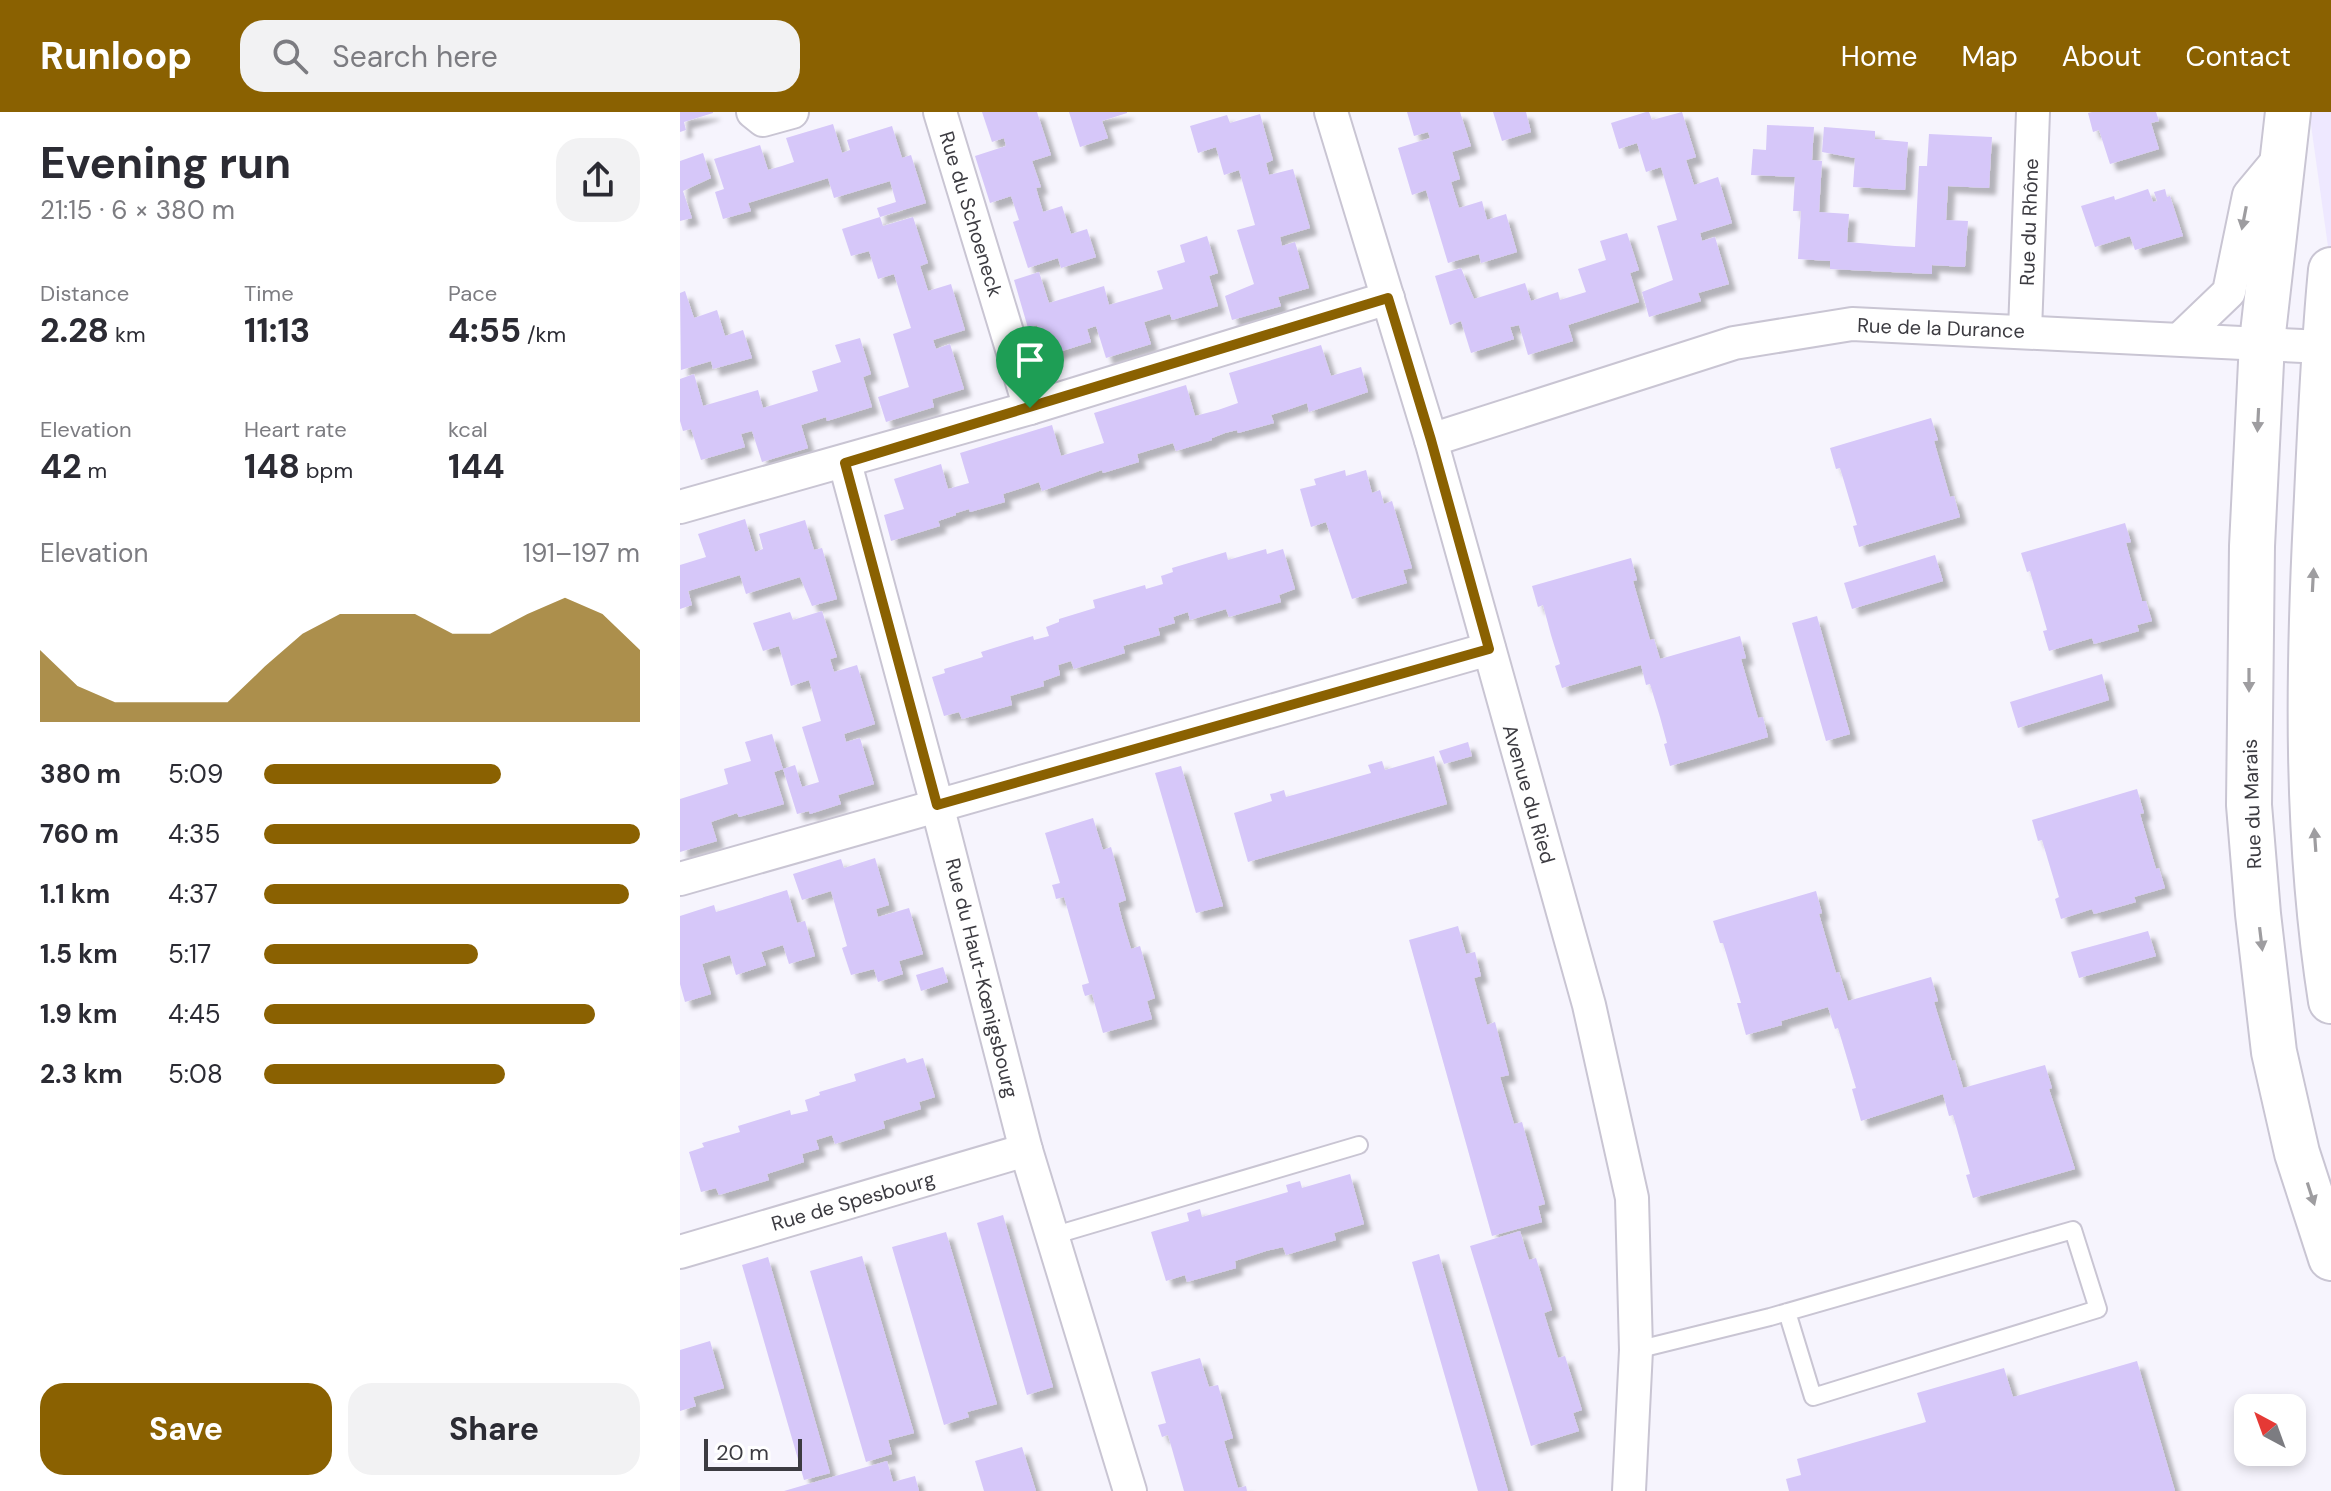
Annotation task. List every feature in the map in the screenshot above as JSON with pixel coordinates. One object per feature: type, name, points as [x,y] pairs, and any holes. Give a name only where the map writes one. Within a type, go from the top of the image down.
[{"type":"main road","name":"Rue du Marais","points":[[2286,132],[2262,342],[2252,546],[2249,805],[2274,1052],[2297,1153],[2331,1258]]},
{"type":"main road","points":[[2331,270],[2324,347],[2309,657],[2317,866],[2331,1001]]},
{"type":"street","points":[[753,112],[763,120],[792,112]]},
{"type":"street","name":"Rue du Schoeneck","points":[[940,112],[1030,408]]},
{"type":"street","name":"Avenue du Ried","points":[[1331,112],[1431,440],[1589,1005],[1632,1198],[1636,1350],[1629,1491]]},
{"type":"street","name":"Rue du Rhône","points":[[2025,331],[2033,112]]},
{"type":"street","points":[[2181,338],[2229,292],[2249,195],[2286,132]]},
{"type":"street","points":[[680,507],[845,463],[1388,298]]},
{"type":"street","name":"Rue de la Durance","points":[[1431,440],[1734,343],[1852,324],[2324,347]]},
{"type":"street","name":"Rue du Haut-Kœnigsbourg","points":[[845,463],[1026,1150],[1130,1491]]},
{"type":"street","points":[[680,879],[1489,649]]},
{"type":"street","name":"Rue de Spesbourg","points":[[680,1252],[1026,1150]]},
{"type":"lane","points":[[1052,1236],[1359,1145]]},
{"type":"lane","points":[[1636,1350],[1787,1312],[2073,1230],[2098,1309],[1813,1397],[1787,1312]]},
{"type":"shaded area","points":[[2311,112],[2331,112],[2331,268],[2310,118]]},
{"type":"building","points":[[680,112],[713,113],[684,122],[686,130],[680,132]]},
{"type":"building","points":[[982,112],[1037,112],[1051,155],[1032,161],[1041,187],[1036,188],[1043,212],[1062,206],[1071,234],[1087,229],[1096,257],[1061,268],[1058,258],[1028,268],[1013,222],[1019,220],[1011,196],[990,203],[975,156],[1006,146],[1004,138],[992,142]]},
{"type":"building","points":[[1069,112],[1127,113],[1102,121],[1108,138],[1080,147]]},
{"type":"building","points":[[1407,112],[1460,112],[1471,146],[1452,152],[1460,179],[1451,182],[1459,208],[1482,201],[1487,220],[1506,214],[1517,252],[1481,263],[1479,254],[1448,263],[1426,190],[1412,195],[1398,148],[1430,138],[1428,132],[1414,136]]},
{"type":"building","points":[[1493,112],[1526,112],[1531,132],[1502,141]]},
{"type":"building","points":[[1646,112],[1652,120],[1682,112],[1696,157],[1686,160],[1694,185],[1718,177],[1732,223],[1700,233],[1702,241],[1715,237],[1729,284],[1698,293],[1701,301],[1649,317],[1642,292],[1673,280],[1657,226],[1677,220],[1661,167],[1646,172],[1637,143],[1619,149],[1611,123]]},
{"type":"building","points":[[2156,112],[2159,121],[2151,123],[2159,149],[2110,164],[2099,130],[2093,132],[2088,113]]},
{"type":"building","points":[[1260,114],[1273,160],[1266,163],[1269,175],[1293,169],[1310,228],[1280,237],[1282,246],[1295,242],[1309,288],[1278,297],[1281,306],[1232,320],[1225,296],[1254,284],[1237,230],[1255,225],[1239,170],[1224,175],[1216,147],[1198,153],[1190,126],[1227,115],[1230,123]]},
{"type":"building","points":[[833,124],[842,153],[850,150],[847,140],[892,126],[902,158],[911,155],[926,203],[880,217],[877,208],[896,202],[890,181],[834,198],[828,178],[748,203],[751,211],[723,219],[715,192],[724,189],[714,159],[760,145],[768,170],[782,166],[794,162],[786,138]]},
{"type":"building","points":[[1767,125],[1814,127],[1812,160],[1822,161],[1819,212],[1849,214],[1847,242],[1895,246],[1915,247],[1919,166],[1927,166],[1929,134],[1992,137],[1989,188],[1948,186],[1946,220],[1968,221],[1965,267],[1932,265],[1932,274],[1830,269],[1830,261],[1798,259],[1801,211],[1793,211],[1795,177],[1751,175],[1753,149],[1766,150]]},
{"type":"building","points":[[1824,127],[1875,131],[1875,139],[1908,142],[1905,190],[1853,187],[1855,158],[1822,152]]},
{"type":"building","points":[[703,153],[711,178],[683,191],[692,218],[680,221],[680,161]]},
{"type":"building","points":[[2148,189],[2153,202],[2157,201],[2154,192],[2165,189],[2183,236],[2135,250],[2130,236],[2095,247],[2081,206],[2114,196],[2115,200]]},
{"type":"building","points":[[880,217],[883,226],[913,217],[928,263],[920,266],[928,291],[951,284],[965,330],[933,340],[936,349],[950,344],[964,389],[932,399],[934,407],[886,422],[878,397],[909,387],[893,334],[911,328],[894,274],[878,279],[869,251],[851,256],[842,229]]},
{"type":"building","points":[[1627,233],[1639,270],[1630,273],[1639,302],[1568,325],[1573,341],[1528,355],[1519,325],[1510,327],[1514,339],[1471,353],[1461,321],[1450,325],[1435,276],[1461,268],[1474,299],[1525,283],[1531,301],[1558,292],[1560,300],[1586,292],[1578,269],[1606,260],[1600,241]]},
{"type":"building","points":[[1207,236],[1218,273],[1209,276],[1218,306],[1172,320],[1170,314],[1144,322],[1151,344],[1106,358],[1096,326],[1087,329],[1091,342],[1046,356],[1037,325],[1028,328],[1014,280],[1039,272],[1049,303],[1104,286],[1109,305],[1163,289],[1157,271],[1185,262],[1180,245]]},
{"type":"building","points":[[685,291],[694,318],[717,310],[725,336],[743,330],[752,358],[713,369],[711,361],[681,370],[680,293]]},
{"type":"building","points":[[860,338],[871,374],[863,377],[872,407],[827,421],[826,417],[801,425],[808,448],[762,462],[752,431],[741,434],[745,447],[701,460],[691,429],[683,431],[680,421],[680,379],[694,374],[703,406],[758,390],[763,408],[818,391],[812,371],[841,362],[835,345]]},
{"type":"building","points":[[1321,345],[1331,376],[1361,367],[1368,392],[1309,412],[1307,403],[1271,415],[1274,423],[1238,433],[1237,430],[1225,433],[1176,451],[1173,443],[1137,454],[1139,462],[1103,473],[1102,470],[1042,491],[1039,482],[1003,494],[1005,502],[956,513],[938,521],[940,526],[891,541],[884,515],[904,509],[894,479],[941,464],[948,489],[969,483],[960,453],[1052,425],[1061,456],[1104,443],[1094,413],[1186,385],[1195,416],[1218,410],[1238,403],[1229,373]]},
{"type":"building","points":[[1931,418],[1938,440],[1934,441],[1950,497],[1954,496],[1960,517],[1859,547],[1853,526],[1857,525],[1840,468],[1836,469],[1830,448]]},
{"type":"building","points":[[1345,470],[1346,476],[1366,470],[1372,493],[1380,490],[1384,504],[1392,501],[1412,568],[1403,570],[1407,583],[1352,599],[1326,522],[1311,527],[1300,489],[1316,485],[1314,479]]},
{"type":"building","points":[[745,519],[755,552],[763,549],[759,534],[805,520],[814,550],[822,548],[837,599],[812,606],[800,577],[746,594],[740,575],[688,591],[692,605],[680,609],[680,565],[706,557],[698,534]]},
{"type":"building","points":[[2125,523],[2131,542],[2126,543],[2142,601],[2146,601],[2152,621],[2137,625],[2139,631],[2094,644],[2092,638],[2049,651],[2043,631],[2047,630],[2030,571],[2027,572],[2021,553]]},
{"type":"building","points":[[1266,549],[1267,554],[1283,549],[1295,589],[1279,595],[1281,602],[1229,617],[1226,609],[1190,620],[1188,612],[1173,617],[1175,623],[1158,628],[1160,635],[1123,646],[1125,653],[1074,669],[1071,661],[1058,665],[1060,675],[1043,681],[1044,686],[1010,696],[1012,705],[962,719],[959,712],[944,716],[932,677],[945,673],[944,669],[983,657],[981,652],[1033,636],[1034,640],[1049,636],[1046,627],[1059,622],[1059,619],[1095,608],[1093,600],[1145,585],[1146,589],[1163,584],[1161,576],[1173,572],[1172,568],[1226,552],[1228,560]]},
{"type":"building","points":[[1935,555],[1943,581],[1852,609],[1844,583]]},
{"type":"building","points":[[1631,558],[1637,580],[1633,581],[1650,640],[1654,639],[1660,659],[1740,636],[1746,658],[1741,659],[1758,718],[1763,717],[1768,737],[1670,766],[1660,717],[1641,665],[1562,688],[1555,666],[1560,664],[1543,605],[1538,607],[1532,586]]},
{"type":"building","points":[[822,611],[837,657],[830,659],[834,672],[857,665],[875,724],[844,734],[846,742],[860,738],[874,784],[838,795],[841,804],[810,814],[809,811],[797,814],[783,769],[795,765],[802,787],[819,782],[802,727],[821,721],[809,680],[791,686],[779,646],[763,651],[753,623],[790,612],[793,620]]},
{"type":"building","points":[[1817,616],[1850,734],[1826,741],[1792,623]]},
{"type":"building","points":[[2102,674],[2109,700],[2018,728],[2010,702]]},
{"type":"building","points":[[772,734],[783,769],[774,772],[784,804],[739,817],[737,813],[711,822],[717,841],[680,852],[680,799],[728,784],[724,769],[751,761],[745,742]]},
{"type":"building","points":[[1468,742],[1472,756],[1444,764],[1439,751]]},
{"type":"building","points":[[1434,756],[1447,804],[1248,862],[1234,813],[1272,801],[1270,794],[1284,790],[1286,797],[1371,773],[1368,765],[1382,761],[1385,770]]},
{"type":"building","points":[[1181,766],[1223,906],[1196,913],[1155,773]]},
{"type":"building","points":[[2137,789],[2144,813],[2140,814],[2156,869],[2159,868],[2165,888],[2134,897],[2136,902],[2094,914],[2092,909],[2061,919],[2055,899],[2059,897],[2042,840],[2038,841],[2032,820]]},
{"type":"building","points":[[1093,818],[1103,850],[1111,847],[1126,900],[1118,903],[1122,919],[1131,949],[1140,946],[1155,998],[1147,1001],[1152,1019],[1103,1033],[1092,994],[1085,996],[1083,990],[1082,985],[1089,983],[1064,897],[1056,899],[1052,885],[1060,883],[1045,833]]},
{"type":"building","points":[[875,858],[889,905],[876,909],[878,917],[909,908],[923,954],[899,961],[903,974],[878,982],[874,969],[851,975],[842,948],[847,946],[831,891],[802,900],[793,874],[841,859],[844,868]]},
{"type":"building","points":[[787,890],[797,923],[805,921],[815,956],[789,964],[783,945],[761,952],[766,965],[736,975],[730,955],[702,964],[711,994],[685,1002],[680,984],[680,916],[714,905],[716,912]]},
{"type":"building","points":[[1816,891],[1822,913],[1819,914],[1836,973],[1839,972],[1848,1001],[1931,977],[1938,1001],[1934,1002],[1963,1088],[2045,1065],[2052,1088],[2049,1089],[2075,1169],[1973,1198],[1966,1175],[1970,1174],[1953,1115],[1949,1116],[1943,1094],[1861,1121],[1852,1089],[1856,1088],[1838,1028],[1835,1029],[1828,1007],[1746,1035],[1737,1003],[1741,1003],[1713,921]]},
{"type":"building","points":[[1458,926],[1466,954],[1475,952],[1481,976],[1474,978],[1487,1025],[1495,1022],[1509,1075],[1500,1077],[1514,1124],[1522,1122],[1545,1204],[1538,1206],[1542,1222],[1492,1236],[1409,940]]},
{"type":"building","points":[[2148,931],[2156,956],[2079,978],[2071,952]]},
{"type":"building","points":[[943,967],[948,982],[921,991],[916,975]]},
{"type":"building","points":[[905,1058],[907,1063],[923,1058],[935,1097],[919,1102],[921,1109],[883,1121],[885,1128],[835,1144],[832,1135],[816,1140],[819,1149],[802,1154],[804,1162],[767,1174],[769,1180],[719,1195],[716,1188],[701,1192],[689,1152],[704,1147],[702,1143],[740,1132],[738,1126],[790,1110],[791,1115],[808,1111],[805,1100],[820,1095],[819,1092],[856,1081],[854,1074]]},
{"type":"building","points":[[1350,1174],[1364,1224],[1334,1233],[1336,1240],[1286,1255],[1283,1247],[1235,1261],[1236,1268],[1187,1282],[1185,1275],[1166,1281],[1151,1232],[1189,1221],[1187,1213],[1200,1209],[1202,1217],[1288,1192],[1286,1185],[1300,1181],[1302,1188]]},
{"type":"building","points":[[1003,1215],[1053,1387],[1027,1395],[977,1223]]},
{"type":"building","points":[[1520,1231],[1529,1260],[1536,1258],[1552,1310],[1544,1313],[1558,1358],[1565,1356],[1582,1410],[1573,1413],[1579,1431],[1531,1446],[1470,1246]]},
{"type":"building","points":[[946,1232],[997,1404],[967,1412],[969,1417],[944,1425],[892,1247]]},
{"type":"building","points":[[1439,1254],[1508,1491],[1478,1491],[1412,1262]]},
{"type":"building","points":[[862,1256],[914,1433],[888,1440],[892,1454],[866,1462],[810,1271]]},
{"type":"building","points":[[768,1257],[830,1473],[804,1480],[742,1265]]},
{"type":"building","points":[[710,1341],[724,1388],[693,1397],[696,1406],[680,1411],[680,1350]]},
{"type":"building","points":[[1200,1358],[1209,1387],[1218,1385],[1233,1438],[1224,1441],[1238,1488],[1246,1486],[1247,1491],[1184,1491],[1168,1435],[1162,1437],[1158,1425],[1166,1423],[1151,1372]]},
{"type":"building","points":[[2137,1361],[2175,1491],[1789,1491],[1786,1479],[1801,1475],[1797,1459],[1926,1422],[1917,1393],[2004,1368],[2013,1397]]},
{"type":"building","points":[[1022,1447],[1036,1491],[984,1491],[975,1461]]},
{"type":"building","points":[[887,1461],[893,1482],[915,1476],[919,1491],[784,1491]]},
{"type":"route","points":[[1388,298],[1489,649],[937,805],[845,463],[1030,408],[1388,298]]}]
